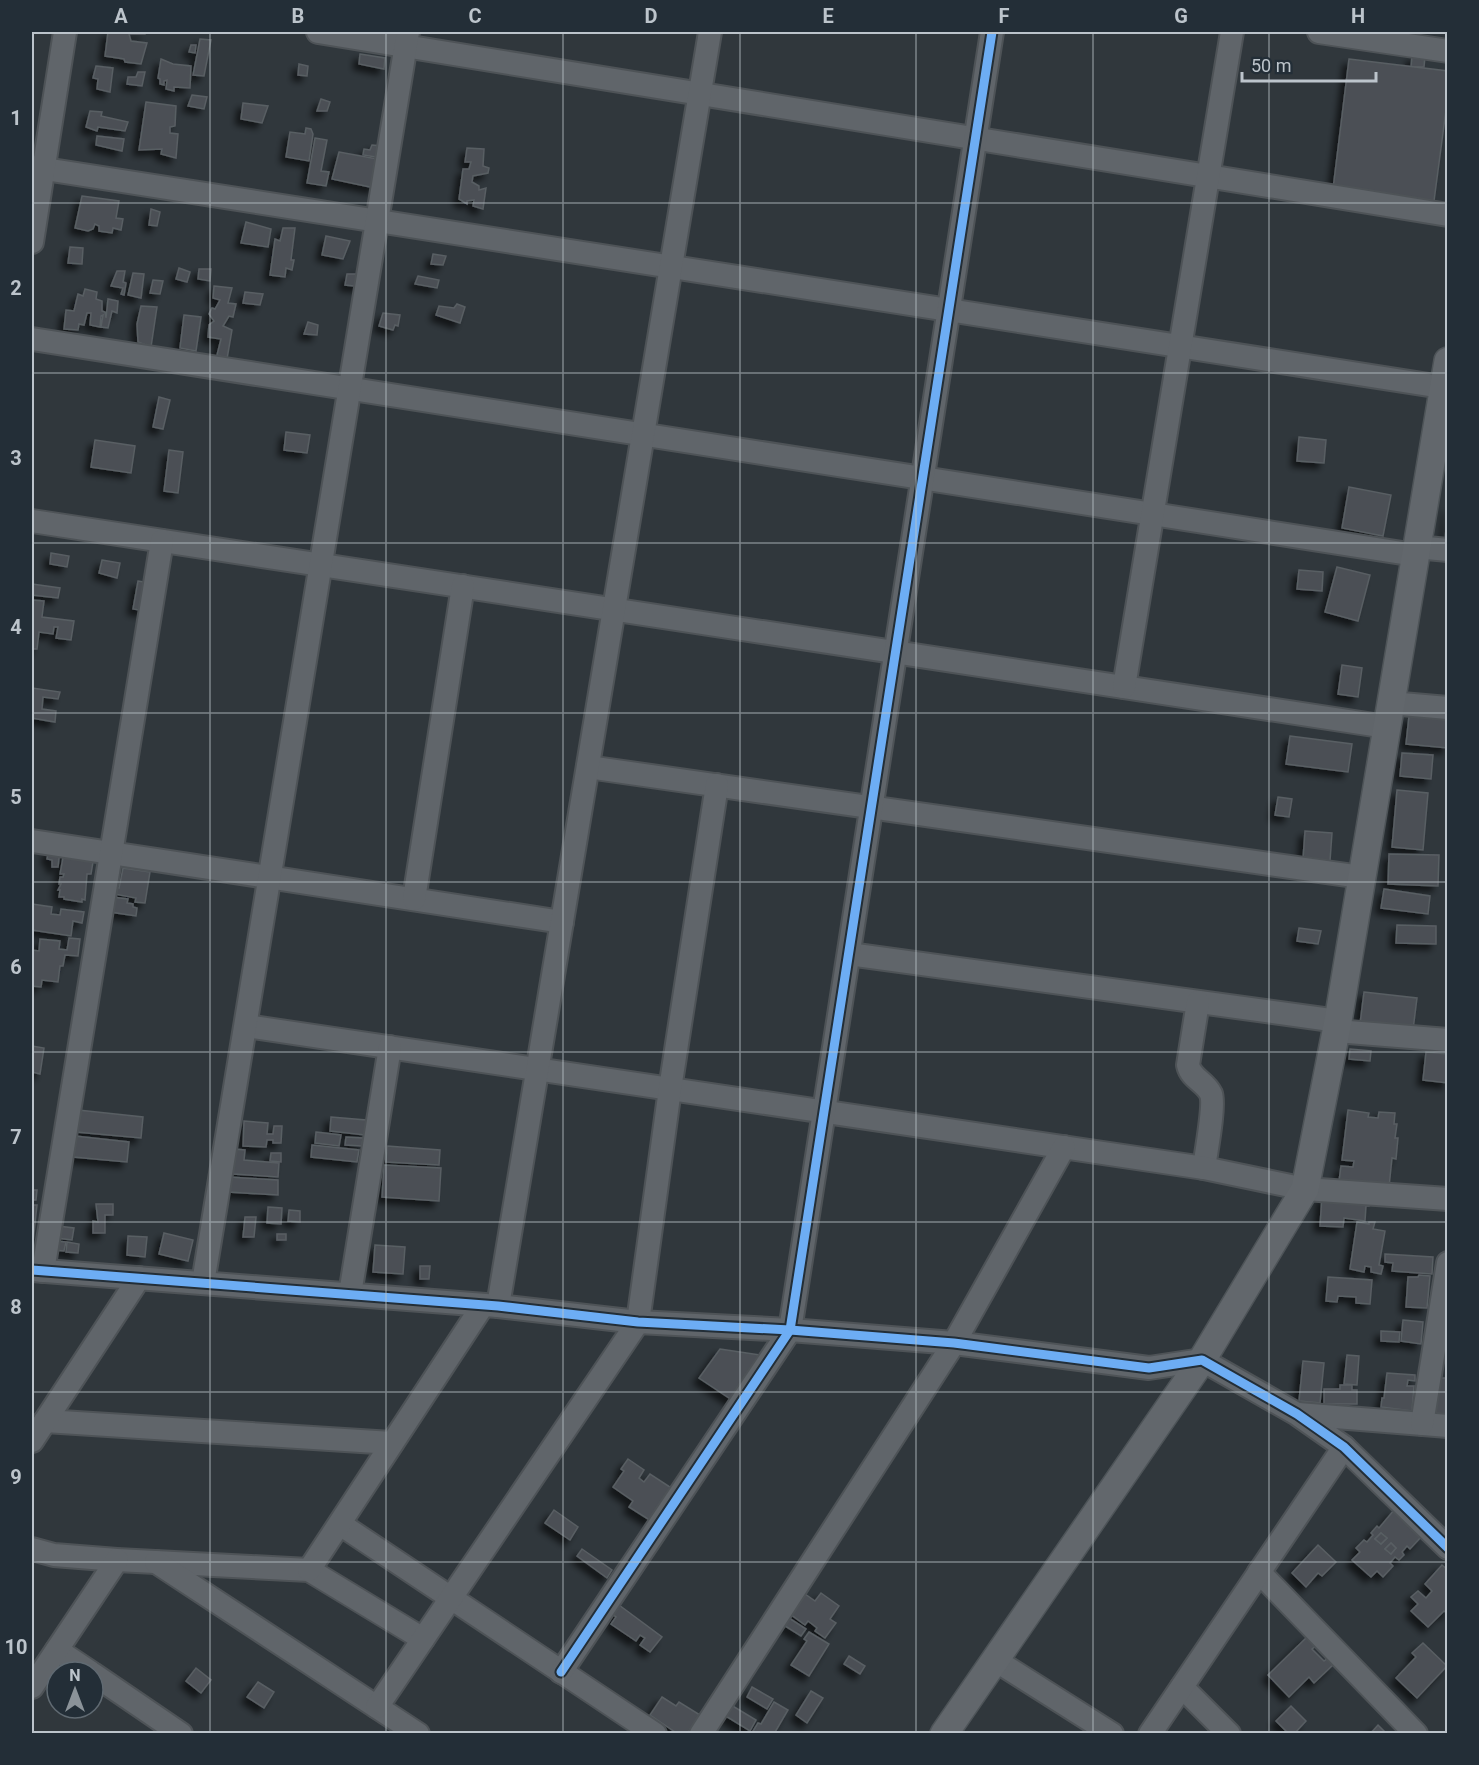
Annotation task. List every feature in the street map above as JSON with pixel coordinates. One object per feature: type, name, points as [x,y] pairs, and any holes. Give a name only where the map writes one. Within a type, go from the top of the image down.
[{"type":"main road","points":[[944,1734],[1202,1360],[1305,1189],[1337,1026],[1416,551],[1446,388],[1448,361]]},
{"type":"street","points":[[32,242],[38,168],[65,32]]},
{"type":"street","points":[[318,32],[407,39],[699,93],[1448,215]]},
{"type":"street","points":[[309,1570],[392,1443],[490,1305],[538,1069],[710,32]]},
{"type":"street","points":[[561,1672],[790,1330],[992,32]]},
{"type":"street","points":[[1124,687],[1232,32]]},
{"type":"street","points":[[1319,32],[1448,51]]},
{"type":"street","points":[[203,1283],[407,39]]},
{"type":"street","points":[[38,168],[1446,388]]},
{"type":"street","points":[[32,339],[1153,514],[1416,551],[1448,550]]},
{"type":"street","points":[[32,521],[1124,687],[1388,715],[1448,708]]},
{"type":"street","points":[[162,541],[111,853],[37,1271],[490,1305],[638,1322],[790,1330],[954,1343],[1149,1368],[1202,1360],[1297,1414],[1344,1447],[1448,1548]]},
{"type":"street","points":[[414,899],[463,586]]},
{"type":"street","points":[[588,767],[1361,877]]},
{"type":"street","points":[[377,1707],[638,1322],[670,1089],[717,785]]},
{"type":"street","points":[[32,841],[562,922]]},
{"type":"street","points":[[849,954],[1198,1002],[1337,1026],[1448,1040]]},
{"type":"street","points":[[1198,1002],[1188,1065],[1189,1072],[1206,1086],[1212,1101],[1204,1168]]},
{"type":"street","points":[[246,1026],[1204,1168],[1305,1189],[1448,1199]]},
{"type":"street","points":[[350,1294],[390,1047]]},
{"type":"street","points":[[701,1734],[954,1343],[1064,1148]]},
{"type":"street","points":[[1422,1424],[1448,1263]]},
{"type":"street","points":[[32,1442],[139,1278]]},
{"type":"street","points":[[1297,1414],[1448,1426]]},
{"type":"street","points":[[45,1421],[392,1443]]},
{"type":"street","points":[[1150,1734],[1344,1447]]},
{"type":"street","points":[[340,1524],[655,1734]]},
{"type":"street","points":[[32,1549],[54,1555],[117,1560],[309,1570],[423,1639]]},
{"type":"street","points":[[32,1687],[117,1560]]},
{"type":"street","points":[[155,1562],[418,1734]]},
{"type":"street","points":[[1259,1572],[1416,1734]]},
{"type":"street","points":[[57,1650],[72,1660]]},
{"type":"street","points":[[995,1660],[1112,1734]]},
{"type":"street","points":[[105,1682],[181,1734]]},
{"type":"street","points":[[1182,1686],[1229,1734]]},
{"type":"building","points":[[108,32],[145,32],[145,34],[129,34],[131,41],[147,43],[141,64],[105,56]]},
{"type":"building","points":[[200,39],[211,40],[204,76],[193,75]]},
{"type":"building","points":[[191,45],[196,45],[195,53],[189,52]]},
{"type":"building","points":[[360,54],[385,58],[384,69],[359,64]]},
{"type":"building","points":[[1412,56],[1425,57],[1424,67],[1411,67]]},
{"type":"building","points":[[161,59],[173,64],[191,66],[190,88],[174,87],[174,91],[166,89],[167,80],[164,81],[164,85],[160,84],[158,78]]},
{"type":"building","points":[[1349,59],[1448,71],[1448,95],[1434,201],[1333,189]]},
{"type":"building","points":[[299,64],[308,66],[307,76],[298,75]]},
{"type":"building","points":[[96,66],[113,68],[110,92],[97,89],[98,79],[93,78]]},
{"type":"building","points":[[138,72],[145,72],[142,86],[127,84],[128,77],[136,77]]},
{"type":"building","points":[[192,95],[207,97],[204,109],[188,106]]},
{"type":"building","points":[[321,99],[330,102],[327,111],[317,111]]},
{"type":"building","points":[[146,102],[176,106],[175,126],[170,127],[170,133],[178,134],[176,158],[161,154],[162,149],[139,150]]},
{"type":"building","points":[[243,103],[268,106],[262,123],[241,119]]},
{"type":"building","points":[[90,111],[102,112],[101,116],[128,122],[125,131],[98,127],[97,131],[86,127]]},
{"type":"building","points":[[306,128],[311,129],[313,134],[309,161],[286,157],[290,132],[305,134]]},
{"type":"building","points":[[97,136],[124,139],[122,151],[96,145]]},
{"type":"building","points":[[315,138],[327,140],[321,171],[329,172],[326,186],[307,183]]},
{"type":"building","points":[[372,145],[382,146],[382,158],[363,155],[364,149],[370,150]]},
{"type":"building","points":[[467,148],[484,149],[483,166],[489,168],[488,173],[473,176],[472,182],[479,186],[479,190],[486,188],[483,209],[473,206],[474,200],[467,201],[467,204],[459,199],[463,169],[469,169],[471,162],[465,162]]},
{"type":"building","points":[[339,152],[383,160],[375,188],[332,179]]},
{"type":"building","points":[[82,196],[119,201],[116,218],[123,219],[121,230],[113,228],[112,233],[99,231],[99,226],[95,224],[93,229],[88,231],[75,228]]},
{"type":"building","points":[[151,209],[160,212],[157,226],[149,225]]},
{"type":"building","points":[[246,222],[271,229],[268,247],[241,243]]},
{"type":"building","points":[[283,228],[295,228],[292,270],[286,268],[285,277],[270,275],[275,239],[280,241]]},
{"type":"building","points":[[326,236],[350,241],[343,259],[322,255]]},
{"type":"building","points":[[70,247],[83,248],[82,264],[68,263]]},
{"type":"building","points":[[433,254],[446,256],[443,265],[431,264]]},
{"type":"building","points":[[359,267],[363,287],[345,285],[347,274],[357,274]]},
{"type":"building","points":[[179,268],[190,272],[187,282],[176,279]]},
{"type":"building","points":[[199,269],[211,269],[210,281],[198,279]]},
{"type":"building","points":[[117,271],[125,271],[124,295],[121,294],[123,288],[111,286]]},
{"type":"building","points":[[133,273],[144,274],[141,298],[128,295]]},
{"type":"building","points":[[418,276],[439,280],[437,288],[415,284]]},
{"type":"building","points":[[153,280],[163,281],[160,294],[150,293]]},
{"type":"building","points":[[214,286],[232,288],[228,303],[236,304],[233,317],[229,316],[223,326],[232,330],[227,359],[217,355],[221,339],[208,337],[209,325],[214,321],[209,314],[220,300],[213,298]]},
{"type":"building","points":[[85,289],[97,292],[96,299],[102,301],[102,311],[105,312],[106,318],[108,299],[118,301],[117,313],[112,311],[108,328],[101,327],[103,315],[100,327],[90,325],[91,313],[87,313],[84,325],[79,324],[78,330],[64,329],[66,310],[74,311],[78,294],[83,296]]},
{"type":"building","points":[[245,292],[263,294],[260,305],[243,303]]},
{"type":"building","points":[[457,304],[465,307],[460,323],[436,315],[439,306],[454,308]]},
{"type":"building","points":[[141,306],[157,307],[151,347],[138,342],[137,324]]},
{"type":"building","points":[[383,313],[400,315],[398,326],[395,325],[393,330],[379,326]]},
{"type":"building","points":[[184,315],[201,317],[196,351],[180,348]]},
{"type":"building","points":[[308,322],[318,325],[317,335],[304,334]]},
{"type":"building","points":[[159,397],[170,400],[163,429],[153,427]]},
{"type":"building","points":[[286,432],[310,435],[307,453],[284,450]]},
{"type":"building","points":[[1299,437],[1326,440],[1324,463],[1297,461]]},
{"type":"building","points":[[95,440],[135,446],[131,473],[91,467]]},
{"type":"building","points":[[169,450],[183,452],[178,493],[164,491]]},
{"type":"building","points":[[1349,487],[1391,495],[1383,536],[1342,528]]},
{"type":"building","points":[[1448,506],[1448,541],[1445,541]]},
{"type":"building","points":[[51,553],[69,556],[67,567],[50,564]]},
{"type":"building","points":[[102,560],[120,563],[117,578],[99,573]]},
{"type":"building","points":[[1337,567],[1370,575],[1358,621],[1325,612]]},
{"type":"building","points":[[1299,570],[1323,572],[1322,591],[1297,589]]},
{"type":"building","points":[[138,581],[150,583],[145,611],[133,609]]},
{"type":"building","points":[[32,584],[60,588],[58,598],[32,595]]},
{"type":"building","points":[[32,600],[44,601],[42,617],[74,621],[71,640],[56,638],[58,627],[54,627],[53,634],[39,632],[37,649],[32,649]]},
{"type":"building","points":[[1342,665],[1362,668],[1358,697],[1338,694]]},
{"type":"building","points":[[32,688],[60,692],[58,699],[43,697],[42,709],[56,711],[55,722],[32,718]]},
{"type":"building","points":[[1409,716],[1448,720],[1448,748],[1406,744]]},
{"type":"building","points":[[1290,736],[1352,744],[1348,772],[1286,764]]},
{"type":"building","points":[[1402,753],[1433,755],[1431,779],[1400,776]]},
{"type":"building","points":[[1397,790],[1428,793],[1423,850],[1392,847]]},
{"type":"building","points":[[1278,797],[1292,799],[1289,817],[1275,815]]},
{"type":"building","points":[[1305,831],[1332,833],[1330,861],[1303,859]]},
{"type":"building","points":[[49,849],[60,850],[58,867],[52,867],[52,860],[47,859]]},
{"type":"building","points":[[64,852],[90,858],[93,862],[91,874],[87,874],[85,900],[82,899],[82,902],[59,897],[60,877],[64,874],[60,874]]},
{"type":"building","points":[[1389,854],[1439,855],[1438,886],[1388,884]]},
{"type":"building","points":[[123,868],[150,872],[145,903],[135,902],[136,898],[114,894],[115,887],[119,888]]},
{"type":"building","points":[[1384,889],[1430,896],[1428,914],[1381,908]]},
{"type":"building","points":[[112,897],[128,899],[127,903],[137,908],[136,916],[110,912]]},
{"type":"building","points":[[32,904],[52,907],[51,914],[60,915],[61,909],[84,912],[82,923],[73,921],[71,936],[32,930]]},
{"type":"building","points":[[1397,925],[1436,926],[1436,944],[1396,943]]},
{"type":"building","points":[[1299,928],[1321,931],[1318,944],[1297,941]]},
{"type":"building","points":[[69,938],[80,939],[78,956],[65,955],[63,966],[60,966],[58,982],[42,980],[41,987],[32,986],[32,950],[39,951],[40,939],[60,941],[59,949],[67,950]]},
{"type":"building","points":[[1364,992],[1417,998],[1413,1030],[1360,1024]]},
{"type":"building","points":[[32,1046],[44,1048],[40,1074],[32,1072]]},
{"type":"building","points":[[1350,1049],[1371,1051],[1370,1061],[1349,1059]]},
{"type":"building","points":[[1426,1052],[1448,1054],[1448,1083],[1423,1080]]},
{"type":"building","points":[[78,1110],[143,1117],[141,1138],[76,1132]]},
{"type":"building","points":[[1348,1110],[1369,1113],[1368,1117],[1378,1118],[1379,1112],[1395,1113],[1394,1124],[1397,1124],[1395,1138],[1398,1138],[1396,1159],[1392,1158],[1389,1187],[1339,1181],[1341,1166],[1353,1167],[1354,1161],[1342,1160]]},
{"type":"building","points":[[331,1117],[366,1120],[365,1135],[330,1131]]},
{"type":"building","points":[[244,1121],[268,1123],[267,1134],[273,1134],[274,1126],[282,1126],[281,1143],[267,1140],[266,1147],[243,1146]]},
{"type":"building","points":[[316,1132],[341,1135],[339,1146],[315,1143]]},
{"type":"building","points":[[75,1136],[129,1142],[127,1162],[73,1157]]},
{"type":"building","points":[[346,1137],[363,1138],[362,1146],[345,1145]]},
{"type":"building","points":[[312,1145],[359,1150],[357,1162],[311,1157]]},
{"type":"building","points":[[387,1146],[440,1150],[439,1165],[386,1162]]},
{"type":"building","points":[[234,1149],[245,1150],[244,1160],[279,1163],[278,1177],[233,1174]]},
{"type":"building","points":[[271,1153],[281,1153],[281,1162],[270,1161]]},
{"type":"building","points":[[384,1165],[441,1168],[439,1201],[382,1197]]},
{"type":"building","points":[[229,1177],[278,1180],[278,1195],[228,1192]]},
{"type":"building","points":[[32,1190],[37,1190],[36,1200],[32,1200]]},
{"type":"building","points":[[1322,1196],[1369,1200],[1369,1206],[1366,1206],[1365,1221],[1344,1218],[1343,1227],[1320,1226]]},
{"type":"building","points":[[96,1204],[113,1204],[113,1215],[105,1215],[105,1233],[93,1233],[93,1221],[98,1222]]},
{"type":"building","points":[[32,1205],[37,1205],[32,1251]]},
{"type":"building","points":[[268,1207],[282,1208],[281,1224],[267,1223]]},
{"type":"building","points":[[289,1210],[300,1211],[300,1222],[288,1221]]},
{"type":"building","points":[[245,1217],[256,1217],[254,1237],[243,1237]]},
{"type":"building","points":[[1357,1222],[1369,1224],[1369,1222],[1375,1222],[1373,1229],[1385,1231],[1379,1265],[1383,1266],[1381,1274],[1371,1272],[1371,1267],[1365,1266],[1364,1272],[1350,1269]]},
{"type":"building","points":[[58,1226],[74,1228],[72,1240],[56,1238]]},
{"type":"building","points":[[164,1233],[193,1240],[188,1261],[159,1254]]},
{"type":"building","points":[[277,1234],[286,1234],[286,1240],[277,1240]]},
{"type":"building","points":[[128,1236],[147,1237],[145,1257],[127,1255]]},
{"type":"building","points":[[55,1241],[66,1242],[64,1251],[54,1250]]},
{"type":"building","points":[[67,1242],[79,1244],[78,1253],[66,1252]]},
{"type":"building","points":[[375,1245],[405,1247],[403,1274],[373,1272]]},
{"type":"building","points":[[1385,1254],[1433,1257],[1432,1274],[1392,1271],[1393,1263],[1385,1262]]},
{"type":"building","points":[[420,1266],[430,1266],[429,1279],[420,1279]]},
{"type":"building","points":[[1430,1276],[1427,1308],[1406,1307],[1408,1277]]},
{"type":"building","points":[[1328,1277],[1372,1280],[1370,1304],[1356,1303],[1356,1297],[1338,1296],[1337,1302],[1326,1301]]},
{"type":"building","points":[[1403,1320],[1423,1322],[1421,1344],[1401,1341]]},
{"type":"building","points":[[1381,1331],[1400,1332],[1399,1342],[1381,1341]]},
{"type":"building","points":[[720,1349],[767,1356],[735,1402],[699,1378]]},
{"type":"building","points":[[1347,1355],[1359,1356],[1357,1385],[1344,1384]]},
{"type":"building","points":[[1303,1361],[1324,1363],[1320,1403],[1299,1401]]},
{"type":"building","points":[[1387,1373],[1415,1375],[1415,1381],[1408,1380],[1407,1386],[1414,1386],[1412,1411],[1381,1407]]},
{"type":"building","points":[[1438,1378],[1448,1378],[1448,1416],[1436,1415]]},
{"type":"building","points":[[1340,1385],[1352,1385],[1352,1390],[1357,1390],[1357,1404],[1324,1404],[1324,1389],[1340,1389]]},
{"type":"building","points":[[628,1459],[644,1470],[639,1478],[644,1482],[650,1474],[673,1489],[651,1521],[629,1507],[633,1501],[613,1487],[624,1471],[621,1469]]},
{"type":"building","points":[[554,1510],[578,1527],[570,1540],[545,1523]]},
{"type":"building","points":[[1394,1510],[1422,1536],[1410,1549],[1407,1546],[1402,1552],[1404,1555],[1399,1560],[1395,1557],[1390,1563],[1393,1566],[1383,1577],[1377,1571],[1371,1577],[1352,1560],[1360,1552],[1356,1548],[1364,1540],[1367,1542],[1377,1526],[1379,1528]],"holes":[[[1381,1533],[1387,1538],[1381,1544],[1375,1539]],[[1391,1543],[1396,1548],[1391,1554],[1385,1549]]]},
{"type":"building","points":[[1381,1533],[1387,1538],[1381,1544],[1375,1539]]},
{"type":"building","points":[[1391,1543],[1396,1548],[1391,1554],[1385,1549]]},
{"type":"building","points":[[1318,1545],[1336,1562],[1322,1576],[1318,1573],[1306,1587],[1292,1573]]},
{"type":"building","points":[[582,1549],[612,1570],[607,1578],[577,1556]]},
{"type":"building","points":[[1442,1565],[1448,1570],[1448,1614],[1444,1611],[1428,1627],[1411,1611],[1418,1604],[1411,1597],[1418,1591],[1426,1598],[1432,1591],[1425,1584]]},
{"type":"building","points":[[821,1593],[839,1606],[830,1619],[836,1623],[825,1638],[815,1631],[817,1628],[808,1621],[805,1625],[790,1614],[805,1594],[815,1601]]},
{"type":"building","points":[[619,1605],[662,1637],[650,1652],[640,1645],[645,1638],[640,1635],[636,1641],[611,1624],[616,1617],[612,1614]]},
{"type":"building","points":[[789,1618],[806,1629],[801,1636],[785,1626]]},
{"type":"building","points":[[809,1632],[829,1644],[809,1676],[791,1665],[807,1641],[804,1639]]},
{"type":"building","points":[[1307,1637],[1316,1646],[1312,1649],[1324,1661],[1328,1658],[1334,1664],[1314,1683],[1309,1677],[1289,1697],[1268,1675]]},
{"type":"building","points":[[1423,1643],[1447,1666],[1417,1698],[1396,1678],[1416,1657],[1412,1653]]},
{"type":"building","points":[[849,1656],[865,1666],[860,1674],[844,1664]]},
{"type":"building","points":[[196,1668],[211,1680],[201,1693],[186,1681]]},
{"type":"building","points":[[258,1682],[274,1692],[264,1708],[247,1697]]},
{"type":"building","points":[[752,1687],[773,1699],[767,1709],[747,1697]]},
{"type":"building","points":[[811,1691],[823,1698],[807,1723],[796,1715]]},
{"type":"building","points":[[662,1697],[676,1706],[679,1702],[700,1715],[687,1734],[678,1734],[650,1715]]},
{"type":"building","points":[[774,1702],[788,1710],[774,1734],[758,1734],[753,1731],[758,1723],[761,1724]]},
{"type":"building","points":[[731,1705],[756,1720],[750,1731],[724,1715]]},
{"type":"building","points":[[1291,1706],[1306,1721],[1294,1734],[1289,1734],[1276,1721]]},
{"type":"building","points":[[1378,1725],[1387,1734],[1370,1734]]},
{"type":"cycle path","points":[[561,1672],[790,1330],[992,32]]},
{"type":"cycle path","points":[[32,1270],[498,1306],[638,1322],[790,1330],[954,1343],[1149,1368],[1202,1360],[1297,1414],[1344,1447],[1448,1548]]}]
